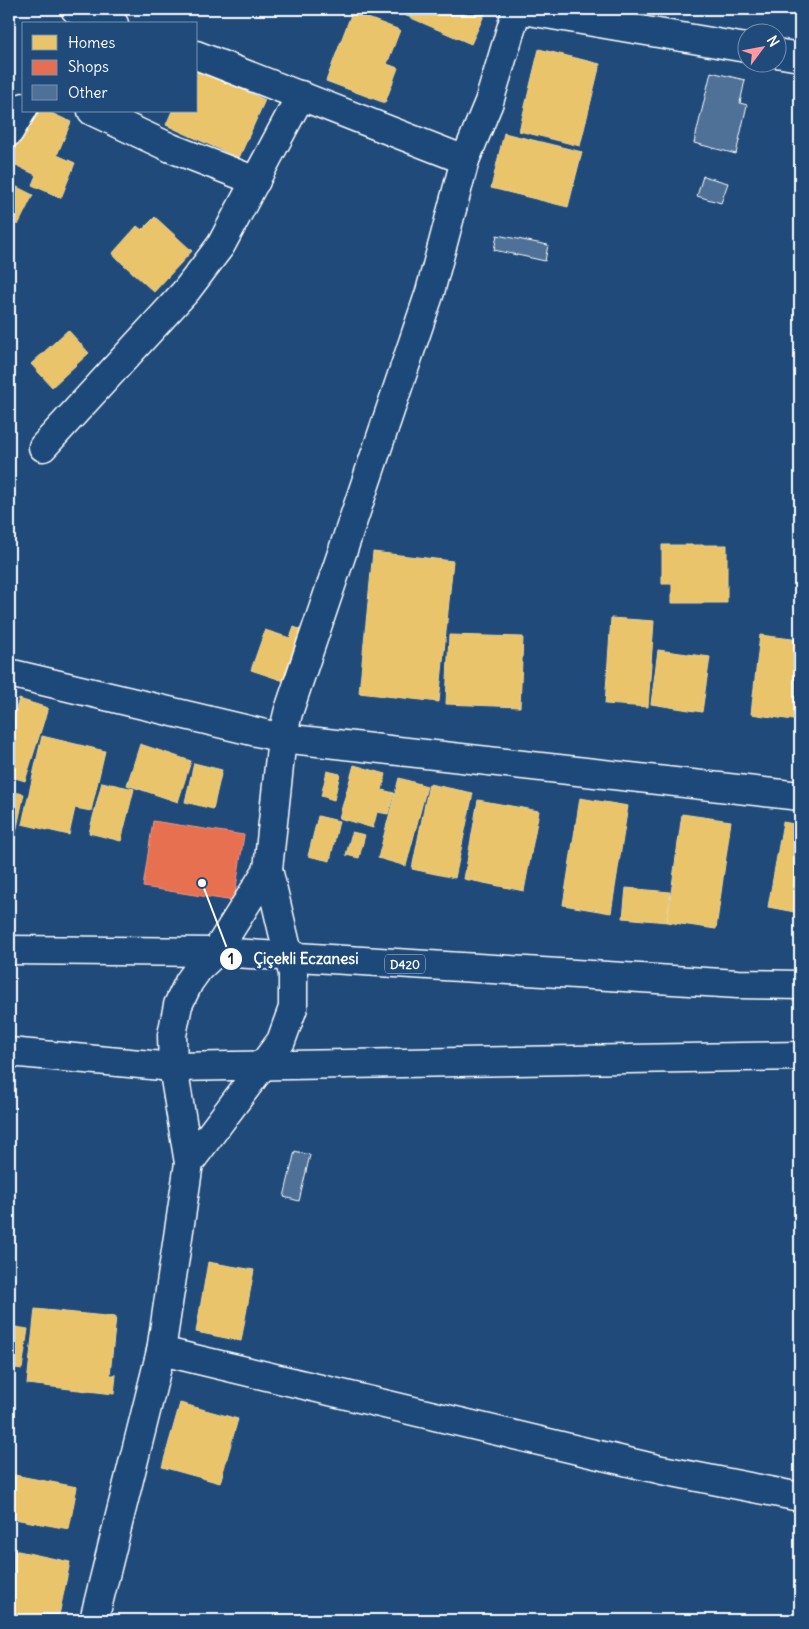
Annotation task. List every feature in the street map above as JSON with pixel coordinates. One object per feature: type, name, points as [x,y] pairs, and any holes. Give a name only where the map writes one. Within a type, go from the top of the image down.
[{"type":"main road","points":[[62,22],[68,9]]},
{"type":"main road","points":[[75,9],[109,22]]},
{"type":"main road","points":[[189,1163],[259,1067],[281,1041],[293,1008],[293,974],[268,869],[282,738],[288,712],[430,292],[464,160],[489,102],[517,9],[736,46]]},
{"type":"main road","points":[[786,55],[800,57]]},
{"type":"main road","points":[[198,56],[464,160]]},
{"type":"main road","points":[[43,447],[186,291],[221,245],[301,95]]},
{"type":"main road","points":[[9,132],[22,110]]},
{"type":"main road","points":[[94,112],[172,148],[256,181]]},
{"type":"main road","points":[[9,673],[282,738],[800,796]]},
{"type":"main road","points":[[94,1620],[161,1351],[189,1163],[174,1067],[172,1035],[178,1005],[199,968],[216,952],[268,869]]},
{"type":"main road","name":"D420","points":[[9,950],[216,952],[728,983],[800,985]]},
{"type":"main road","points":[[9,1052],[174,1067],[800,1056]]},
{"type":"main road","points":[[161,1351],[662,1470],[800,1497]]},
{"type":"building: Homes","points":[[405,9],[487,9],[471,44],[402,14]]},
{"type":"building: Homes","points":[[352,12],[400,30],[387,64],[398,68],[385,103],[326,81]]},
{"type":"building: Homes","points":[[539,49],[600,64],[580,146],[519,131]]},
{"type":"building: Homes","points":[[198,69],[265,100],[239,158],[166,125],[172,112],[198,112]]},
{"type":"building: Homes","points":[[25,112],[49,112],[71,122],[57,155],[75,163],[61,198],[32,185],[36,175],[9,162],[9,149]]},
{"type":"building: Homes","points":[[504,133],[582,152],[568,207],[491,188]]},
{"type":"building: Homes","points":[[9,183],[33,195],[18,225],[9,220]]},
{"type":"building: Homes","points":[[155,217],[192,251],[154,292],[112,254],[137,226],[142,230]]},
{"type":"building: Homes","points":[[68,330],[89,353],[52,387],[31,364]]},
{"type":"building: Homes","points":[[662,545],[727,545],[727,603],[672,603],[672,584],[662,584]]},
{"type":"building: Homes","points":[[373,552],[453,561],[439,702],[359,693]]},
{"type":"building: Homes","points":[[611,618],[654,621],[648,707],[605,704]]},
{"type":"building: Homes","points":[[294,627],[313,634],[296,685],[251,670],[265,630],[290,638]]},
{"type":"building: Homes","points":[[449,635],[523,637],[520,707],[446,704]]},
{"type":"building: Homes","points":[[760,635],[800,640],[800,721],[751,714]]},
{"type":"building: Homes","points":[[658,650],[710,657],[702,712],[651,704]]},
{"type":"building: Homes","points":[[19,699],[48,708],[25,781],[9,776],[9,731]]},
{"type":"building: Homes","points":[[42,736],[105,751],[91,811],[75,808],[69,835],[22,824]]},
{"type":"building: Homes","points":[[140,744],[191,761],[178,802],[127,785]]},
{"type":"building: Homes","points":[[194,763],[222,770],[213,809],[185,802]]},
{"type":"building: Homes","points":[[354,765],[386,774],[382,790],[394,793],[388,814],[377,812],[373,828],[339,818]]},
{"type":"building: Homes","points":[[327,771],[340,774],[334,800],[321,796]]},
{"type":"building: Homes","points":[[399,778],[427,786],[406,866],[378,858]]},
{"type":"building: Homes","points":[[102,782],[134,789],[121,841],[89,833]]},
{"type":"building: Homes","points":[[429,784],[473,793],[455,878],[412,869]]},
{"type":"building: Homes","points":[[9,791],[24,794],[13,847],[9,846]]},
{"type":"building: Homes","points":[[580,798],[628,806],[611,913],[563,905]]},
{"type":"building: Homes","points":[[478,800],[539,811],[524,891],[464,879]]},
{"type":"building: Homes","points":[[682,814],[731,821],[716,929],[667,922]]},
{"type":"building: Homes","points":[[318,816],[339,821],[330,861],[308,856]]},
{"type":"building: Homes","points":[[783,822],[800,825],[800,913],[768,907]]},
{"type":"building: Homes","points":[[352,832],[365,835],[359,858],[346,855]]},
{"type":"building: Homes","points":[[626,888],[670,892],[667,922],[623,918]]},
{"type":"building: Homes","points":[[208,1262],[254,1270],[241,1341],[196,1332]]},
{"type":"building: Homes","points":[[35,1309],[116,1317],[110,1375],[116,1375],[114,1394],[27,1384]]},
{"type":"building: Homes","points":[[9,1326],[28,1329],[22,1369],[9,1367]]},
{"type":"building: Homes","points":[[180,1403],[238,1419],[220,1483],[162,1467]]},
{"type":"building: Homes","points":[[9,1474],[77,1487],[69,1529],[9,1518]]},
{"type":"building: Homes","points":[[9,1549],[70,1562],[58,1620],[9,1620]]},
{"type":"building: Shops","points":[[153,821],[244,835],[234,901],[143,887]]},
{"type":"building: Other","points":[[711,72],[745,80],[740,103],[747,105],[736,154],[694,143]]},
{"type":"building: Other","points":[[703,176],[728,183],[721,203],[697,196]]},
{"type":"building: Other","points":[[497,235],[548,245],[545,261],[494,250]]},
{"type":"building: Other","points":[[295,1151],[310,1155],[299,1201],[284,1197]]},
{"type":"place","name":"Çiçekli Eczanesi","points":[[202,883]]}]
